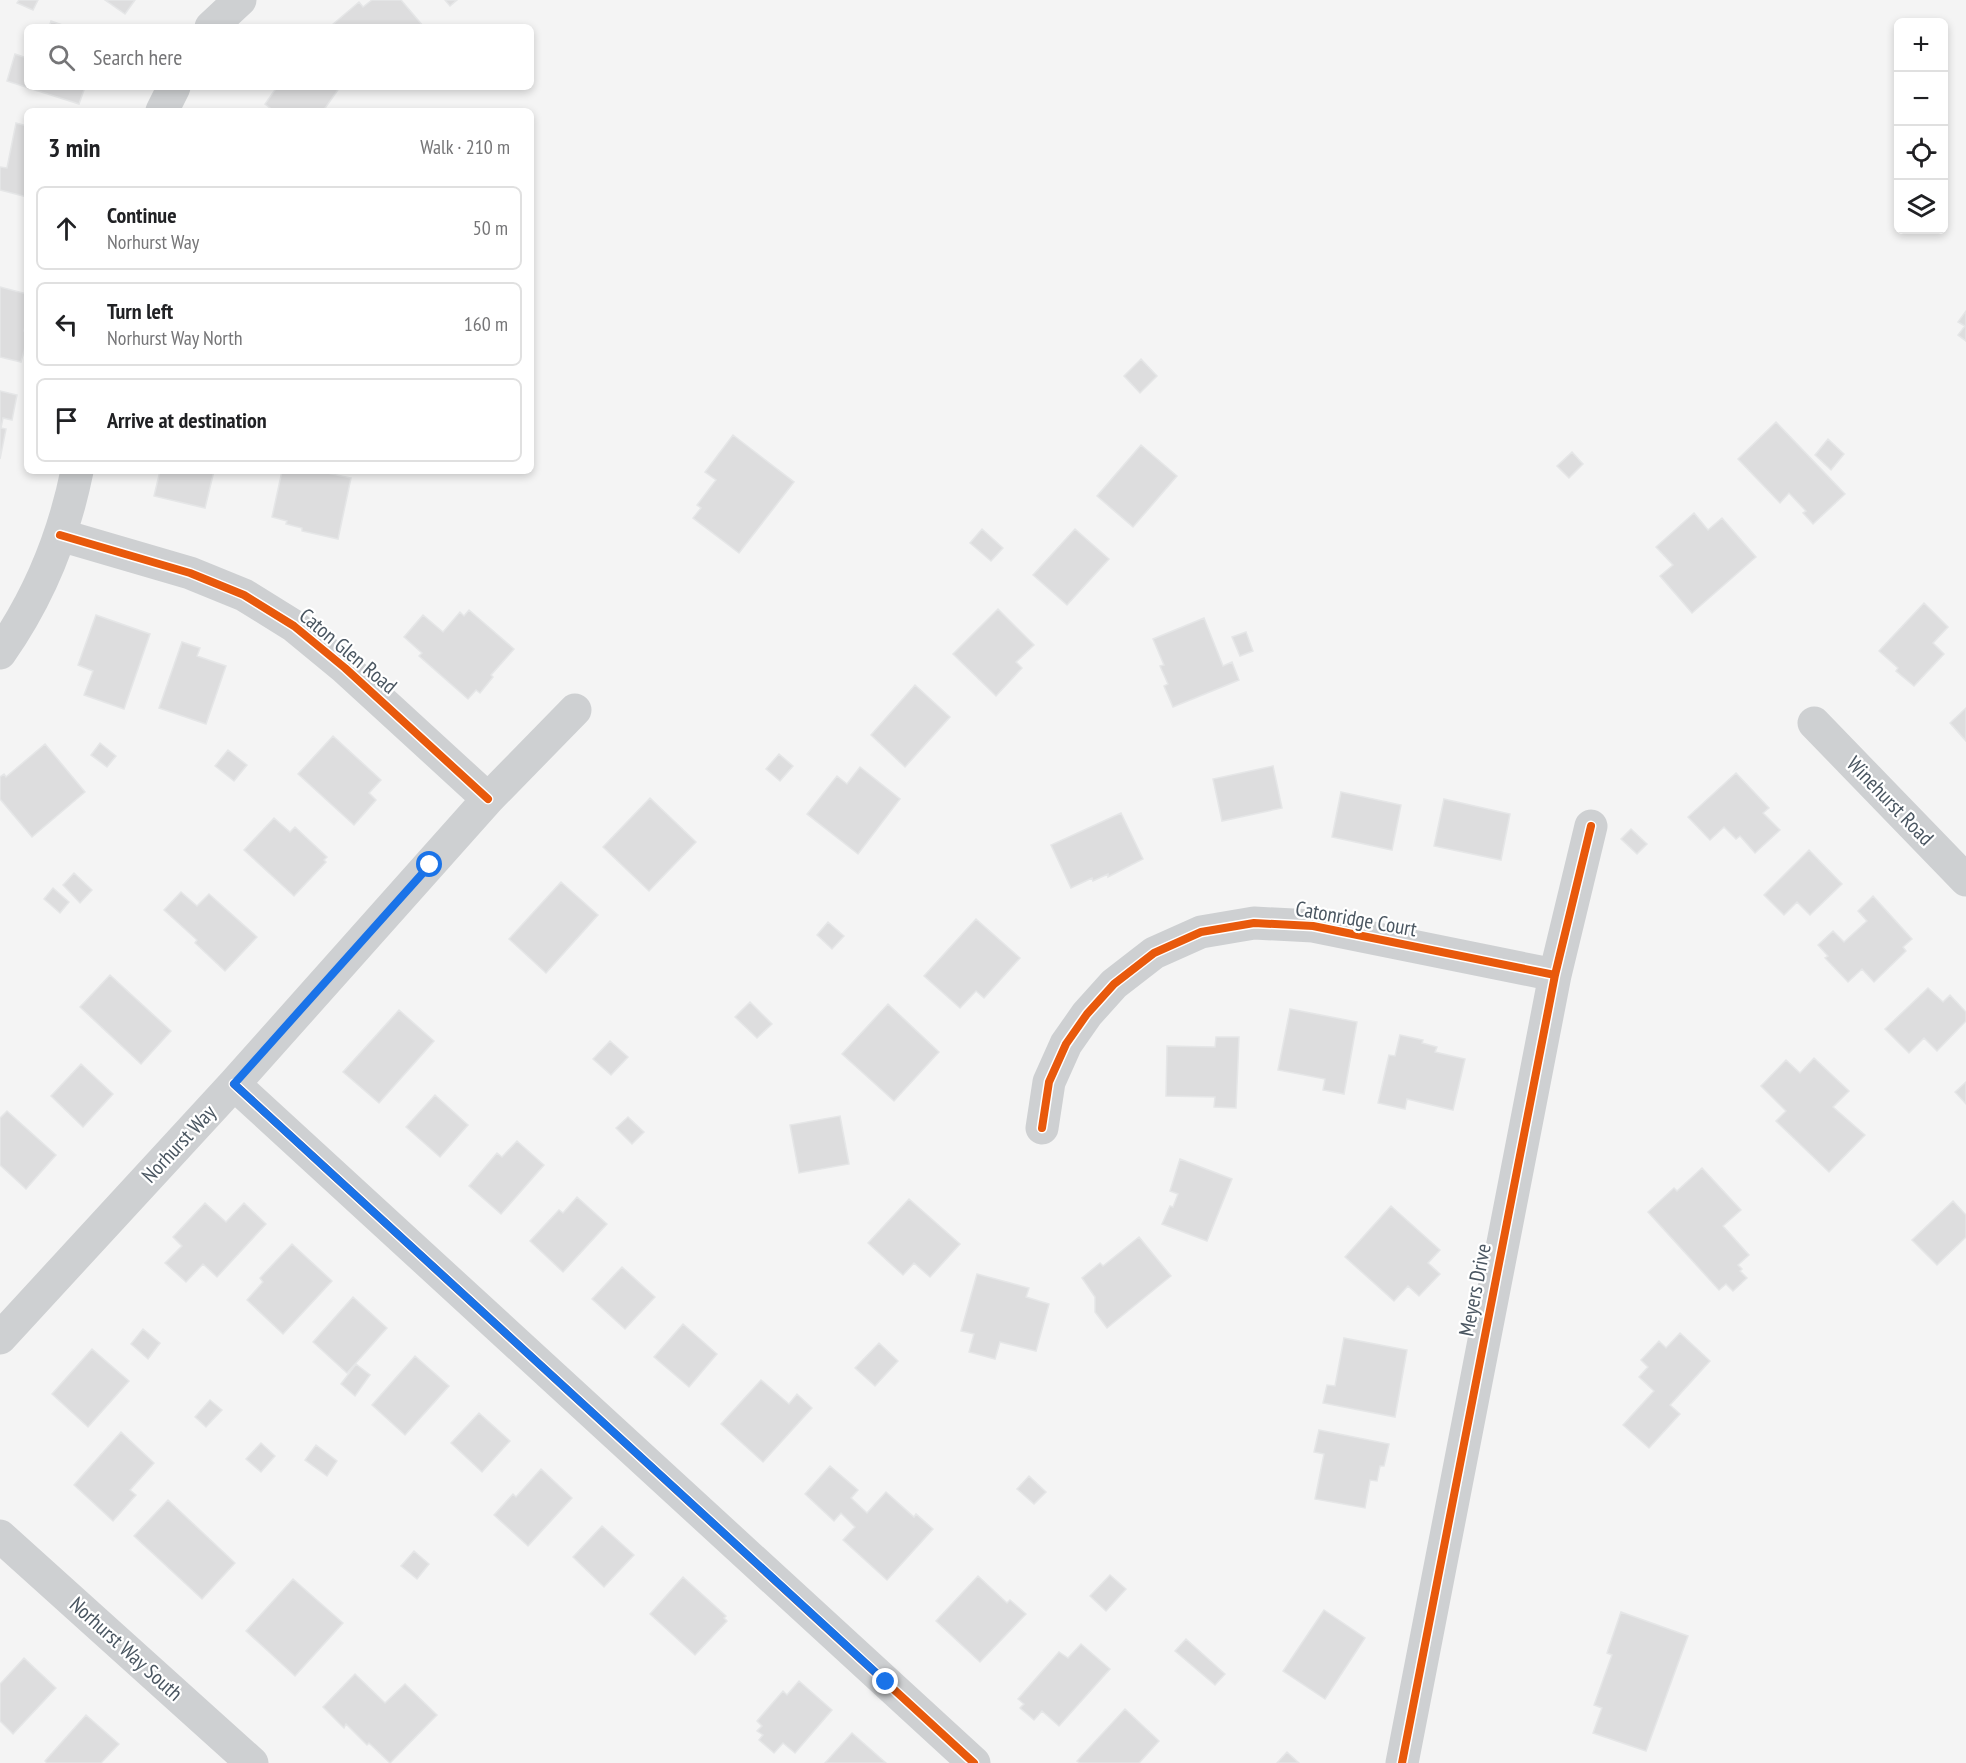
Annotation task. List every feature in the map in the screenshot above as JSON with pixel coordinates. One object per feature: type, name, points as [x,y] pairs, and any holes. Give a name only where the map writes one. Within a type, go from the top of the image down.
[{"type":"street","points":[[215,24],[240,0]]},
{"type":"street","points":[[164,108],[172,90]]},
{"type":"street","points":[[0,653],[15,632],[41,581],[60,535],[76,474]]},
{"type":"street","name":"Caton Glen Road","points":[[60,535],[190,573],[244,595],[294,626],[345,668],[488,799]]},
{"type":"street","name":"Norhurst Way","points":[[0,1338],[234,1084],[488,799],[575,710]]},
{"type":"street","name":"Winehurst Road","points":[[1814,723],[1966,880]]},
{"type":"street","name":"Meyers Drive","points":[[1402,1763],[1555,975],[1591,826]]},
{"type":"street","name":"Catonridge Court","points":[[1042,1128],[1049,1082],[1066,1044],[1087,1014],[1114,984],[1154,953],[1201,932],[1254,923],[1313,926],[1555,975]]},
{"type":"street","points":[[234,1084],[974,1763]]},
{"type":"street","name":"Norhurst Way South","points":[[0,1536],[252,1763]]},
{"type":"building","points":[[19,0],[38,0],[33,10],[17,3]]},
{"type":"building","points":[[105,0],[135,0],[125,14]]},
{"type":"building","points":[[372,0],[401,0],[421,24],[333,24],[359,2],[363,7]]},
{"type":"building","points":[[445,0],[457,0],[450,6]]},
{"type":"building","points":[[15,54],[24,57],[24,86],[7,81]]},
{"type":"building","points":[[35,90],[84,90],[79,104]]},
{"type":"building","points":[[275,90],[338,90],[325,108],[270,108],[265,104]]},
{"type":"building","points":[[16,123],[24,125],[24,196],[0,190],[0,167],[7,168]]},
{"type":"building","points":[[0,287],[24,293],[24,351],[21,362],[0,357]]},
{"type":"building","points":[[1966,311],[1966,341],[1958,335],[1965,326],[1958,322]]},
{"type":"building","points":[[1141,359],[1157,376],[1140,393],[1124,376]]},
{"type":"building","points":[[0,391],[17,395],[12,420],[3,418],[1,428],[6,429],[0,459]]},
{"type":"building","points":[[1776,422],[1845,494],[1813,524],[1803,513],[1806,511],[1789,493],[1780,503],[1738,459]]},
{"type":"building","points":[[733,435],[794,482],[739,553],[693,518],[701,508],[697,505],[716,480],[705,472]]},
{"type":"building","points":[[1828,439],[1844,454],[1831,470],[1815,455]]},
{"type":"building","points":[[1141,445],[1177,476],[1133,527],[1097,496]]},
{"type":"building","points":[[1572,452],[1583,464],[1569,478],[1557,466]]},
{"type":"building","points":[[159,474],[213,474],[205,508],[154,496]]},
{"type":"building","points":[[281,474],[332,474],[351,478],[338,539],[302,531],[302,528],[286,524],[287,521],[272,517]]},
{"type":"building","points":[[1694,513],[1708,530],[1722,518],[1756,557],[1692,613],[1660,576],[1673,565],[1656,547]]},
{"type":"building","points":[[982,529],[1003,548],[991,561],[970,543]]},
{"type":"building","points":[[1075,529],[1109,559],[1067,605],[1033,575]]},
{"type":"building","points":[[1924,603],[1948,627],[1933,643],[1944,654],[1914,686],[1896,671],[1898,668],[1879,651]]},
{"type":"building","points":[[998,609],[1034,645],[1016,662],[1022,668],[996,696],[953,654]]},
{"type":"building","points":[[469,610],[514,649],[491,675],[493,677],[480,693],[476,690],[468,699],[419,656],[422,653],[404,637],[423,615],[443,632],[460,612],[464,616]]},
{"type":"building","points":[[96,615],[150,634],[124,709],[84,695],[93,671],[78,665]]},
{"type":"building","points":[[1204,618],[1223,666],[1232,662],[1239,680],[1173,707],[1164,686],[1168,684],[1160,666],[1164,665],[1153,639]]},
{"type":"building","points":[[1246,632],[1253,651],[1240,656],[1232,637]]},
{"type":"building","points":[[182,642],[200,648],[197,656],[226,666],[206,724],[159,708]]},
{"type":"building","points":[[915,685],[950,717],[905,767],[871,735]]},
{"type":"building","points":[[1966,708],[1966,741],[1950,723]]},
{"type":"building","points":[[333,736],[381,780],[369,793],[376,800],[354,825],[298,774]]},
{"type":"building","points":[[100,743],[116,756],[107,767],[91,755]]},
{"type":"building","points":[[45,744],[85,792],[32,837],[0,799],[0,777],[4,774],[6,777]]},
{"type":"building","points":[[228,750],[247,765],[234,781],[215,766]]},
{"type":"building","points":[[779,754],[793,766],[780,781],[766,769]]},
{"type":"building","points":[[1273,766],[1282,808],[1222,821],[1213,779]]},
{"type":"building","points":[[860,767],[900,799],[858,854],[807,814],[837,776],[847,784]]},
{"type":"building","points":[[1736,773],[1769,808],[1763,813],[1780,830],[1755,853],[1740,836],[1736,839],[1724,827],[1710,840],[1688,817]]},
{"type":"building","points":[[1341,792],[1401,805],[1392,850],[1332,837]]},
{"type":"building","points":[[650,798],[696,842],[649,891],[603,847]]},
{"type":"building","points":[[1444,799],[1510,814],[1501,860],[1434,846]]},
{"type":"building","points":[[1121,813],[1143,859],[1108,877],[1108,874],[1093,881],[1092,878],[1071,888],[1051,845]]},
{"type":"building","points":[[274,818],[290,832],[295,827],[327,857],[324,860],[326,862],[294,896],[244,850]]},
{"type":"building","points":[[1631,829],[1647,844],[1637,854],[1621,839]]},
{"type":"building","points":[[1809,850],[1842,884],[1810,915],[1797,902],[1784,915],[1764,895]]},
{"type":"building","points":[[74,873],[92,890],[80,903],[63,885]]},
{"type":"building","points":[[561,882],[598,915],[546,973],[509,939]]},
{"type":"building","points":[[53,888],[69,902],[60,913],[44,899]]},
{"type":"building","points":[[181,892],[197,906],[209,894],[257,937],[225,971],[195,943],[197,940],[164,910]]},
{"type":"building","points":[[1873,896],[1912,939],[1903,947],[1906,951],[1874,982],[1862,969],[1848,982],[1825,958],[1828,956],[1818,945],[1833,931],[1844,942],[1867,921],[1858,911]]},
{"type":"building","points":[[976,919],[1020,958],[984,998],[976,991],[960,1008],[924,976]]},
{"type":"building","points":[[828,922],[844,936],[832,949],[817,935]]},
{"type":"building","points":[[110,975],[171,1031],[141,1064],[80,1007]]},
{"type":"building","points":[[1928,988],[1943,1002],[1950,995],[1966,1012],[1966,1021],[1937,1051],[1924,1038],[1909,1053],[1885,1029]]},
{"type":"building","points":[[750,1002],[772,1024],[757,1038],[735,1017]]},
{"type":"building","points":[[888,1004],[939,1052],[894,1101],[842,1054]]},
{"type":"building","points":[[1290,1009],[1357,1022],[1344,1094],[1323,1090],[1325,1079],[1278,1070]]},
{"type":"building","points":[[399,1010],[434,1041],[379,1103],[343,1072]]},
{"type":"building","points":[[1400,1035],[1423,1040],[1422,1043],[1437,1047],[1435,1052],[1465,1059],[1453,1110],[1407,1099],[1405,1109],[1378,1103],[1389,1055],[1395,1056]]},
{"type":"building","points":[[1216,1037],[1239,1037],[1236,1108],[1214,1107],[1215,1097],[1166,1096],[1167,1046],[1215,1047]]},
{"type":"building","points":[[610,1041],[628,1057],[611,1075],[593,1059]]},
{"type":"building","points":[[1814,1058],[1849,1091],[1833,1107],[1865,1135],[1829,1172],[1776,1121],[1786,1111],[1761,1086],[1786,1060],[1800,1073]]},
{"type":"building","points":[[81,1064],[113,1094],[83,1127],[51,1096]]},
{"type":"building","points":[[1966,1082],[1966,1104],[1955,1092]]},
{"type":"building","points":[[435,1095],[468,1125],[440,1157],[406,1127]]},
{"type":"building","points":[[7,1111],[56,1155],[26,1189],[0,1165],[0,1118]]},
{"type":"building","points":[[840,1116],[849,1164],[799,1173],[790,1125]]},
{"type":"building","points":[[628,1117],[644,1132],[632,1144],[616,1128]]},
{"type":"building","points":[[517,1141],[544,1165],[501,1214],[469,1186],[497,1153],[502,1157]]},
{"type":"building","points":[[1180,1159],[1232,1179],[1207,1241],[1162,1224],[1178,1194],[1170,1191]]},
{"type":"building","points":[[1702,1168],[1741,1210],[1723,1226],[1749,1255],[1738,1265],[1747,1278],[1733,1291],[1726,1284],[1719,1290],[1648,1212],[1674,1188],[1677,1191]]},
{"type":"building","points":[[577,1197],[607,1224],[563,1272],[530,1241],[559,1210],[563,1213]]},
{"type":"building","points":[[909,1199],[960,1244],[930,1277],[914,1263],[903,1275],[868,1243]]},
{"type":"building","points":[[1953,1201],[1966,1215],[1966,1237],[1937,1265],[1912,1240]]},
{"type":"building","points":[[205,1203],[226,1222],[244,1203],[266,1224],[217,1277],[203,1264],[186,1282],[165,1263],[182,1246],[173,1237]]},
{"type":"building","points":[[1391,1206],[1440,1250],[1428,1263],[1440,1274],[1419,1296],[1408,1286],[1394,1301],[1345,1257]]},
{"type":"building","points":[[1139,1237],[1171,1276],[1107,1328],[1095,1312],[1095,1297],[1082,1278],[1100,1263],[1103,1266]]},
{"type":"building","points":[[292,1244],[332,1281],[283,1334],[247,1300],[263,1282],[260,1278]]},
{"type":"building","points":[[622,1267],[655,1297],[625,1329],[592,1299]]},
{"type":"building","points":[[977,1274],[1029,1288],[1026,1297],[1049,1304],[1036,1351],[1000,1342],[995,1359],[969,1352],[974,1334],[961,1331]]},
{"type":"building","points":[[353,1297],[387,1328],[347,1373],[313,1342]]},
{"type":"building","points":[[683,1324],[717,1354],[689,1387],[654,1357]]},
{"type":"building","points":[[143,1329],[160,1343],[148,1359],[131,1344]]},
{"type":"building","points":[[1680,1333],[1710,1361],[1670,1405],[1680,1414],[1649,1448],[1623,1425],[1654,1391],[1639,1377],[1648,1367],[1641,1360],[1659,1341],[1666,1348]]},
{"type":"building","points":[[1344,1338],[1407,1350],[1395,1417],[1323,1403],[1327,1385],[1335,1386]]},
{"type":"building","points":[[879,1343],[898,1361],[875,1386],[855,1368]]},
{"type":"building","points":[[92,1349],[129,1381],[88,1427],[52,1394]]},
{"type":"building","points":[[415,1356],[449,1386],[405,1435],[372,1405]]},
{"type":"building","points":[[356,1364],[370,1375],[355,1396],[341,1384]]},
{"type":"building","points":[[761,1380],[789,1404],[797,1394],[812,1408],[763,1462],[721,1424]]},
{"type":"building","points":[[210,1400],[222,1410],[206,1427],[195,1417]]},
{"type":"building","points":[[479,1413],[510,1441],[482,1472],[451,1443]]},
{"type":"building","points":[[1319,1430],[1389,1444],[1384,1466],[1380,1466],[1377,1481],[1370,1480],[1365,1508],[1315,1499],[1324,1454],[1314,1452]]},
{"type":"building","points":[[121,1432],[154,1463],[130,1490],[136,1495],[113,1521],[74,1485]]},
{"type":"building","points":[[261,1443],[275,1456],[261,1472],[246,1459]]},
{"type":"building","points":[[316,1445],[337,1461],[327,1476],[305,1460]]},
{"type":"building","points":[[830,1466],[858,1490],[851,1498],[867,1513],[886,1492],[914,1517],[916,1514],[933,1529],[887,1580],[843,1540],[855,1527],[841,1513],[834,1521],[805,1494]]},
{"type":"building","points":[[541,1469],[572,1498],[528,1546],[494,1515],[513,1494],[516,1497]]},
{"type":"building","points":[[1029,1476],[1046,1492],[1034,1504],[1017,1489]]},
{"type":"building","points":[[168,1500],[235,1563],[202,1599],[134,1536]]},
{"type":"building","points":[[602,1526],[634,1555],[604,1587],[573,1557]]},
{"type":"building","points":[[414,1551],[429,1564],[417,1579],[401,1566]]},
{"type":"building","points":[[1110,1575],[1126,1589],[1106,1611],[1090,1596]]},
{"type":"building","points":[[978,1576],[1007,1603],[1010,1600],[1026,1614],[980,1662],[936,1621]]},
{"type":"building","points":[[683,1577],[726,1616],[724,1618],[727,1621],[695,1655],[650,1614]]},
{"type":"building","points":[[293,1579],[343,1623],[295,1676],[246,1631]]},
{"type":"building","points":[[1324,1610],[1365,1638],[1325,1699],[1283,1671]]},
{"type":"building","points":[[1621,1612],[1688,1636],[1646,1751],[1593,1733],[1602,1708],[1594,1705],[1612,1655],[1607,1653]]},
{"type":"building","points":[[1186,1639],[1225,1674],[1215,1685],[1175,1651]]},
{"type":"building","points":[[1081,1644],[1110,1669],[1059,1726],[1042,1711],[1034,1720],[1020,1708],[1024,1704],[1018,1699],[1059,1652],[1068,1658]]},
{"type":"building","points":[[24,1658],[56,1688],[13,1734],[0,1721],[0,1684]]},
{"type":"building","points":[[355,1674],[385,1703],[405,1684],[437,1715],[390,1763],[346,1724],[344,1728],[323,1707]]},
{"type":"building","points":[[799,1681],[832,1710],[795,1753],[783,1743],[774,1753],[759,1740],[763,1735],[757,1731],[762,1726],[757,1721],[783,1691],[787,1695]]},
{"type":"building","points":[[1125,1709],[1159,1741],[1139,1763],[1080,1763],[1077,1761]]},
{"type":"building","points":[[86,1715],[119,1744],[101,1763],[47,1763],[45,1761]]},
{"type":"building","points":[[852,1733],[886,1763],[825,1763]]},
{"type":"building","points":[[1287,1752],[1299,1763],[1277,1763]]},
{"type":"cycle path","points":[[60,535],[190,573],[244,595],[294,626],[345,668],[488,799]]},
{"type":"cycle path","points":[[1402,1763],[1555,975],[1591,826]]},
{"type":"cycle path","points":[[1042,1128],[1049,1082],[1066,1044],[1087,1014],[1114,984],[1154,953],[1201,932],[1254,923],[1313,926],[1555,975]]},
{"type":"cycle path","points":[[234,1084],[974,1763]]},
{"type":"route","points":[[430,865],[234,1084],[886,1682]]}]
